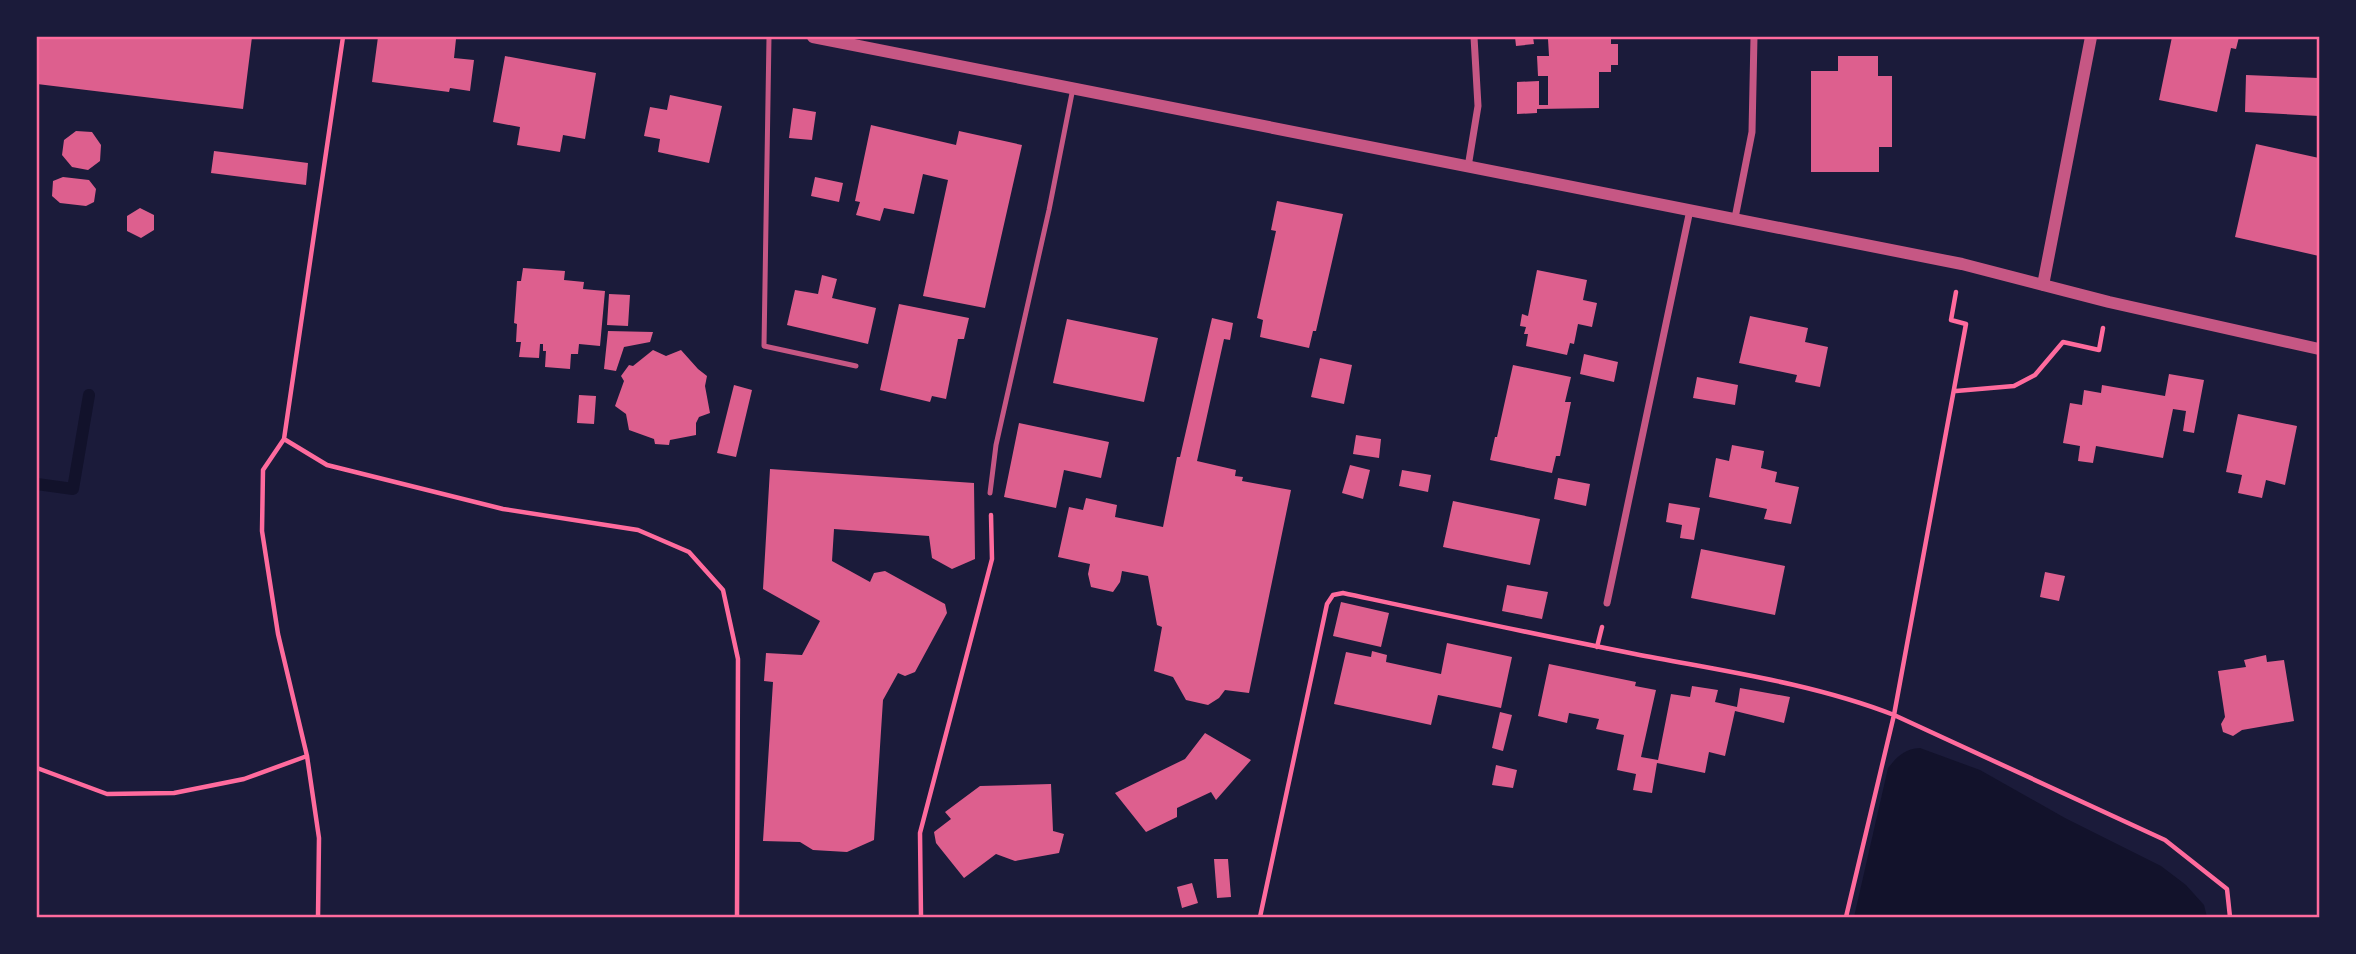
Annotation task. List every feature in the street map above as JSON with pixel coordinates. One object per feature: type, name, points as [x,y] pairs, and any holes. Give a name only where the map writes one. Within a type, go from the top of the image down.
[{"type":"street","points":[[813,37],[1962,264],[2109,302],[2319,349]]},
{"type":"street","points":[[1468,168],[1478,106],[1474,37]]},
{"type":"street","points":[[1735,218],[1752,132],[1754,37]]},
{"type":"street","points":[[2043,285],[2091,37]]},
{"type":"street","points":[[1607,603],[1690,209]]},
{"type":"lane","points":[[769,37],[764,346],[856,366]]},
{"type":"lane","points":[[990,493],[996,445],[1049,210],[1073,88]]},
{"type":"path","points":[[318,917],[319,838],[307,756],[278,634],[262,531],[263,470],[284,439],[343,37]]},
{"type":"path","points":[[1846,917],[1894,715],[1955,391],[1966,324],[1951,320],[1962,264]]},
{"type":"path","points":[[1955,391],[2014,386],[2035,375],[2063,342],[2099,350],[2109,302]]},
{"type":"path","points":[[284,439],[327,466],[503,509],[638,530],[688,552],[723,590],[737,659],[737,917]]},
{"type":"path","points":[[921,917],[920,833],[992,559],[990,493]]},
{"type":"path","points":[[1260,917],[1327,604],[1333,595],[1343,593],[1597,647],[1787,683],[1857,700],[2165,840],[2227,889],[2230,917]]},
{"type":"path","points":[[37,768],[107,794],[174,793],[244,779],[307,756]]},
{"type":"shaded area","points":[[1920,748],[1980,770],[2065,818],[2161,866],[2186,885],[2204,905],[2207,917],[1854,917],[1888,768],[1901,754]]},
{"type":"building","points":[[37,37],[252,37],[243,109],[37,84]]},
{"type":"building","points":[[378,37],[456,39],[454,58],[474,60],[470,91],[450,88],[449,92],[372,82]]},
{"type":"building","points":[[1515,37],[1533,37],[1534,44],[1516,46]]},
{"type":"building","points":[[2172,37],[2239,37],[2236,49],[2231,48],[2217,112],[2159,100]]},
{"type":"building","points":[[1611,38],[1611,44],[1618,44],[1618,65],[1611,65],[1611,72],[1599,72],[1599,108],[1537,109],[1537,113],[1517,114],[1517,82],[1539,81],[1539,105],[1548,105],[1548,76],[1538,76],[1537,56],[1549,56],[1548,39]]},
{"type":"building","points":[[505,56],[596,73],[585,139],[563,135],[560,152],[517,145],[520,127],[493,122]]},
{"type":"building","points":[[1838,56],[1878,56],[1878,76],[1892,76],[1892,147],[1879,147],[1879,172],[1811,172],[1811,71],[1838,71]]},
{"type":"building","points":[[2246,75],[2319,78],[2319,116],[2245,112]]},
{"type":"building","points":[[670,95],[722,106],[709,163],[658,152],[660,139],[644,136],[650,107],[667,110]]},
{"type":"building","points":[[793,108],[816,112],[812,140],[789,138]]},
{"type":"building","points":[[871,125],[956,145],[959,131],[1022,145],[985,308],[923,296],[948,180],[923,174],[914,214],[884,208],[880,221],[856,215],[860,202],[855,201]]},
{"type":"building","points":[[76,131],[92,132],[101,145],[100,161],[88,170],[72,167],[62,155],[64,140]]},
{"type":"building","points":[[2256,144],[2319,158],[2319,256],[2235,237]]},
{"type":"building","points":[[214,151],[308,163],[306,185],[211,173]]},
{"type":"building","points":[[63,177],[89,180],[96,189],[94,202],[86,206],[60,203],[52,196],[53,181]]},
{"type":"building","points":[[815,177],[843,183],[839,202],[811,196]]},
{"type":"building","points":[[1277,201],[1343,214],[1316,331],[1313,331],[1309,348],[1260,337],[1263,320],[1257,318],[1276,231],[1271,230]]},
{"type":"building","points":[[140,208],[154,215],[154,230],[141,238],[127,231],[127,216]]},
{"type":"building","points":[[523,268],[565,271],[564,280],[584,282],[583,289],[605,291],[600,346],[579,344],[578,354],[571,354],[570,369],[545,367],[546,351],[543,351],[543,344],[540,344],[539,358],[519,357],[521,342],[516,342],[517,324],[514,323],[517,281],[521,281]]},
{"type":"building","points":[[1537,270],[1587,280],[1583,300],[1597,303],[1592,327],[1578,324],[1574,344],[1570,343],[1567,355],[1526,346],[1526,327],[1520,326],[1522,314],[1528,316]]},
{"type":"building","points":[[822,275],[837,279],[832,298],[876,308],[868,344],[787,325],[795,290],[818,294]]},
{"type":"building","points":[[609,294],[630,295],[628,326],[607,325]]},
{"type":"building","points":[[899,304],[969,318],[964,339],[958,339],[946,399],[932,396],[930,402],[880,390]]},
{"type":"building","points":[[1750,316],[1808,328],[1805,342],[1828,347],[1820,387],[1795,382],[1797,375],[1739,363]]},
{"type":"building","points":[[1212,318],[1233,323],[1230,340],[1224,339],[1197,461],[1236,470],[1235,476],[1243,477],[1242,481],[1291,490],[1249,693],[1225,690],[1208,705],[1186,700],[1173,677],[1154,671],[1162,627],[1157,625],[1148,576],[1122,571],[1120,582],[1113,592],[1091,587],[1088,574],[1090,564],[1058,557],[1069,507],[1083,510],[1086,498],[1117,505],[1115,517],[1163,527],[1177,457],[1180,457]]},
{"type":"building","points":[[1067,319],[1158,338],[1144,402],[1053,383]]},
{"type":"building","points":[[608,331],[653,332],[650,342],[624,347],[616,371],[604,369]]},
{"type":"building","points":[[653,350],[666,356],[681,350],[707,376],[705,386],[710,413],[699,417],[696,435],[670,440],[669,445],[655,444],[654,439],[629,430],[626,414],[615,406],[624,381],[621,376],[629,365],[633,366]]},
{"type":"building","points":[[1584,354],[1618,362],[1614,382],[1580,374]]},
{"type":"building","points":[[1320,358],[1352,365],[1344,404],[1311,397]]},
{"type":"building","points":[[1513,365],[1571,377],[1565,402],[1571,402],[1560,456],[1556,456],[1552,473],[1490,460]]},
{"type":"building","points":[[2169,374],[2204,380],[2194,433],[2183,431],[2186,411],[2173,409],[2163,458],[2096,446],[2093,463],[2078,461],[2080,446],[2063,443],[2070,403],[2082,405],[2084,390],[2101,393],[2102,385],[2165,396]]},
{"type":"building","points":[[1697,377],[1738,385],[1735,405],[1693,398]]},
{"type":"building","points":[[734,385],[752,390],[736,457],[717,453]]},
{"type":"building","points":[[579,395],[596,396],[594,424],[577,423]]},
{"type":"building","points":[[2238,414],[2297,426],[2285,485],[2266,480],[2262,498],[2238,493],[2242,475],[2226,472]]},
{"type":"building","points":[[1019,423],[1109,442],[1101,478],[1064,470],[1056,508],[1004,497]]},
{"type":"building","points":[[1356,435],[1381,439],[1379,458],[1353,454]]},
{"type":"building","points":[[1732,445],[1764,451],[1761,468],[1777,472],[1775,482],[1799,487],[1791,524],[1764,519],[1767,509],[1709,497],[1716,458],[1729,461]]},
{"type":"building","points":[[1350,465],[1370,470],[1363,499],[1342,493]]},
{"type":"building","points":[[770,469],[974,483],[975,559],[952,569],[932,558],[929,536],[834,529],[832,561],[870,582],[874,573],[885,571],[945,604],[947,613],[915,672],[905,676],[898,673],[883,700],[874,840],[847,852],[813,850],[800,842],[763,841],[773,682],[764,681],[766,653],[802,655],[820,621],[763,589]]},
{"type":"building","points":[[1402,470],[1431,475],[1428,492],[1399,486]]},
{"type":"building","points":[[1558,478],[1590,484],[1586,506],[1554,499]]},
{"type":"building","points":[[1453,501],[1540,519],[1530,565],[1443,547]]},
{"type":"building","points":[[1669,503],[1700,508],[1694,540],[1680,538],[1682,525],[1666,522]]},
{"type":"building","points":[[1701,549],[1785,566],[1775,615],[1691,598]]},
{"type":"building","points":[[2045,572],[2065,576],[2059,601],[2040,597]]},
{"type":"building","points":[[1507,585],[1548,592],[1542,619],[1502,611]]},
{"type":"building","points":[[1341,602],[1389,613],[1381,647],[1333,636]]},
{"type":"building","points":[[1447,643],[1512,657],[1501,708],[1438,695],[1431,725],[1334,704],[1346,652],[1371,657],[1372,651],[1387,655],[1386,662],[1441,674]]},
{"type":"building","points":[[2266,655],[2267,662],[2284,660],[2294,721],[2242,730],[2233,736],[2223,732],[2221,724],[2225,717],[2218,671],[2246,667],[2244,660]]},
{"type":"building","points":[[1549,664],[1636,682],[1635,686],[1656,690],[1641,757],[1658,760],[1671,694],[1690,697],[1692,686],[1718,690],[1715,702],[1737,707],[1740,688],[1790,697],[1784,723],[1735,711],[1725,756],[1709,752],[1705,773],[1657,763],[1652,793],[1633,790],[1636,774],[1617,770],[1624,735],[1596,729],[1599,719],[1569,713],[1567,723],[1538,716]]},
{"type":"building","points":[[1500,712],[1512,715],[1503,751],[1492,748]]},
{"type":"building","points":[[1205,733],[1251,760],[1216,800],[1211,792],[1177,808],[1177,817],[1146,832],[1115,793],[1185,759]]},
{"type":"building","points":[[1496,765],[1517,770],[1513,788],[1492,785]]},
{"type":"building","points":[[1051,784],[1053,831],[1064,834],[1059,853],[1015,861],[996,854],[964,878],[936,843],[934,832],[951,819],[945,812],[980,786]]},
{"type":"building","points":[[1214,859],[1228,859],[1231,897],[1217,898]]},
{"type":"building","points":[[1192,883],[1198,903],[1182,908],[1177,887]]},
{"type":"waterway","points":[[37,484],[73,489],[89,395]]}]
